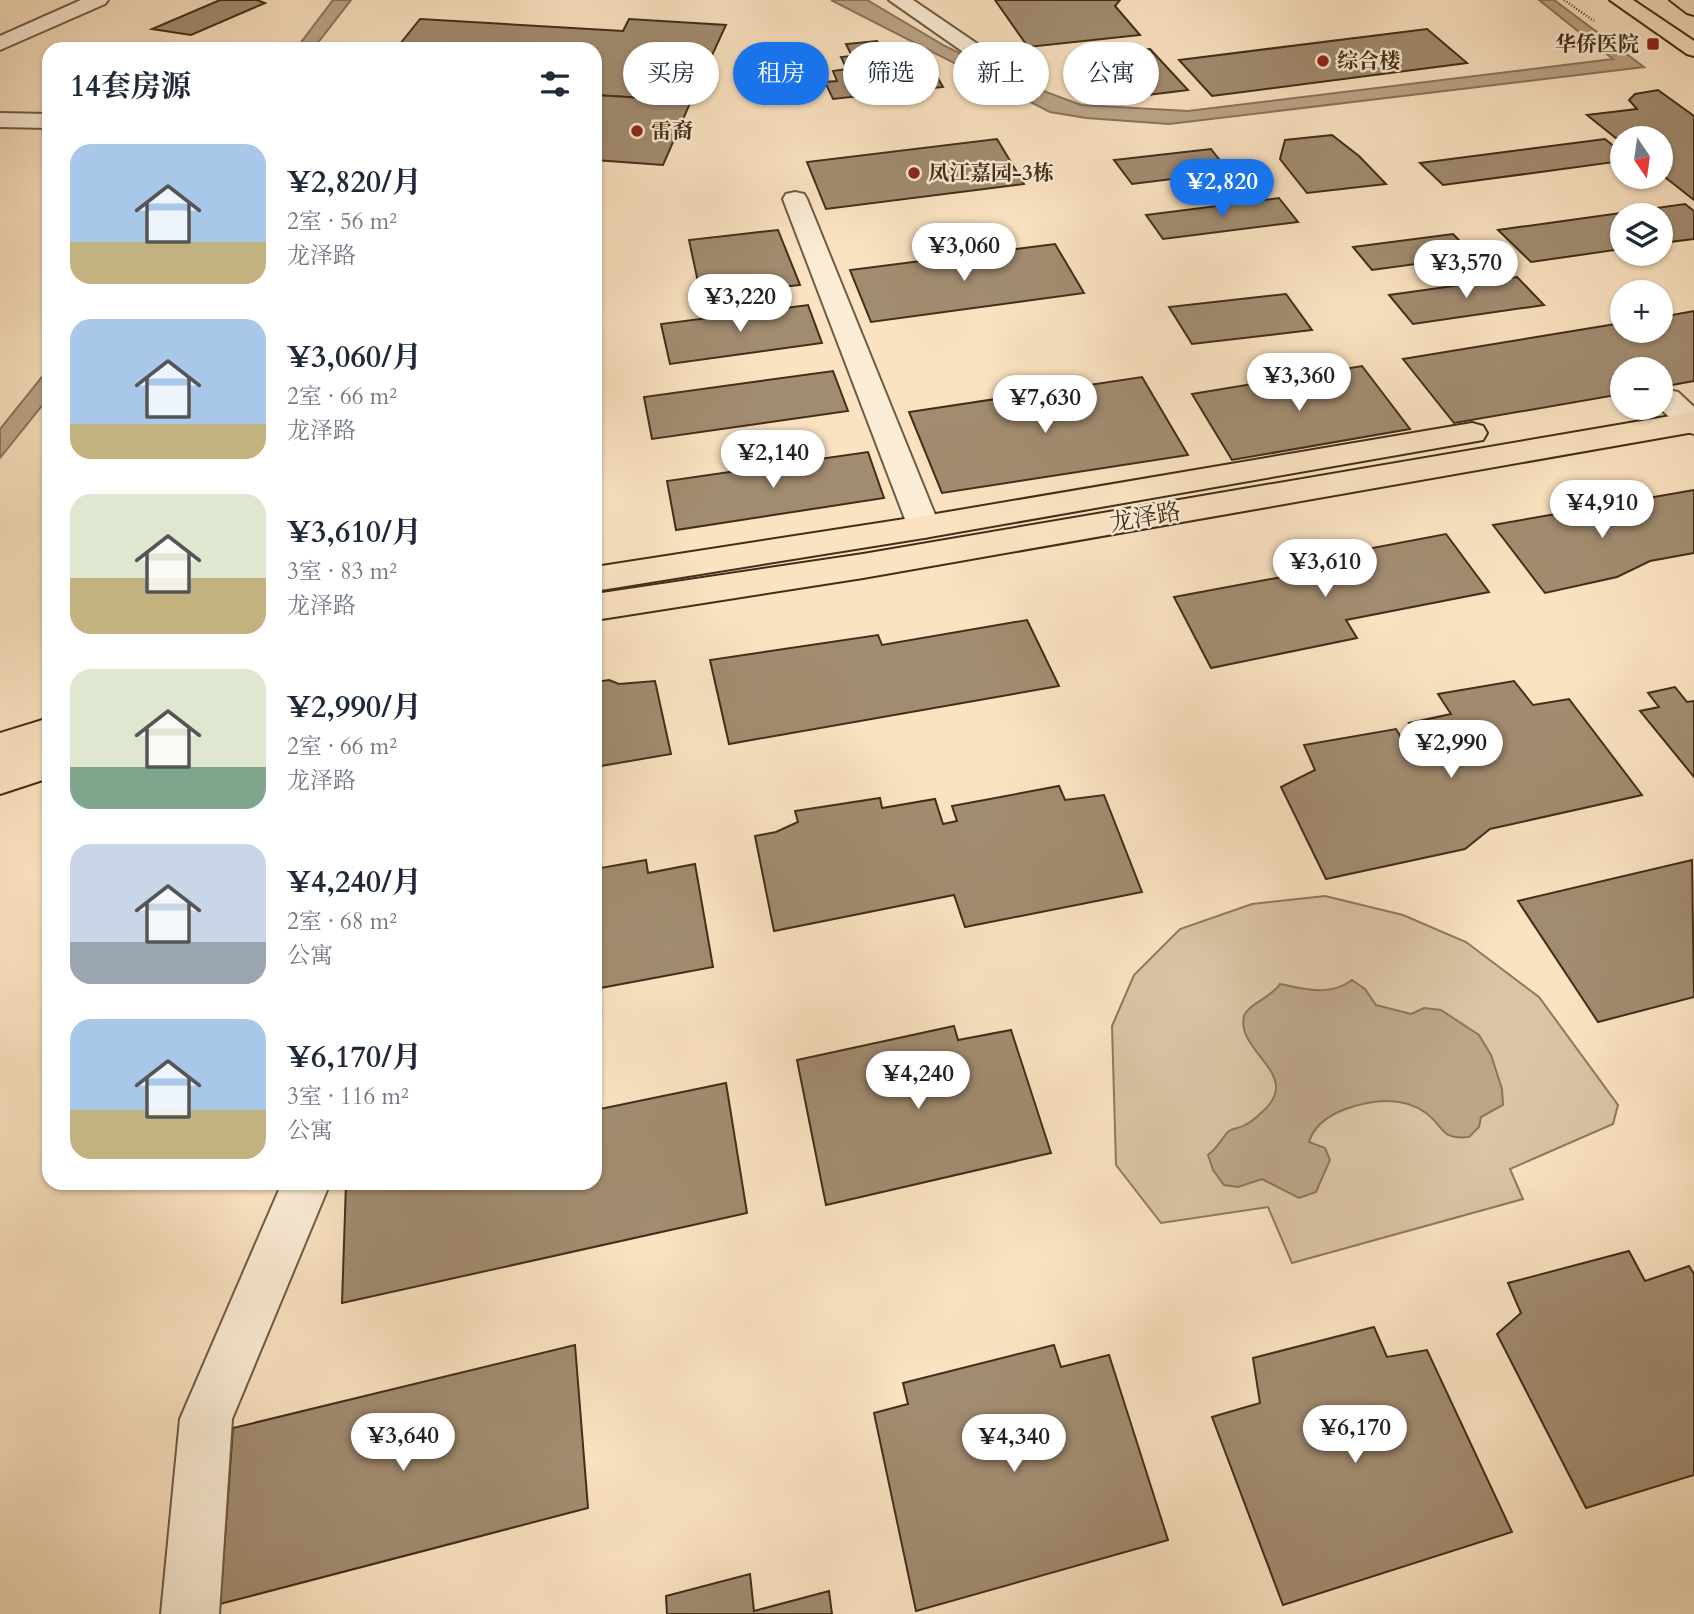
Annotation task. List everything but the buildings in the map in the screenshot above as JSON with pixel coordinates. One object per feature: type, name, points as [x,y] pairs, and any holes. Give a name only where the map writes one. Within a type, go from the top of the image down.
[{"type":"main road","points":[[1620,0],[1694,50]]},
{"type":"main road","points":[[1681,0],[1694,9]]},
{"type":"main road","name":"龙泽路","points":[[602,578],[924,527],[1610,409]]},
{"type":"main road","name":"龙泽路","points":[[602,606],[890,561],[1684,410]]},
{"type":"main road","points":[[0,748],[42,735]]},
{"type":"main road","points":[[0,778],[42,765]]},
{"type":"street","points":[[899,0],[963,42]]},
{"type":"street","points":[[0,44],[93,1]]},
{"type":"street","points":[[0,120],[42,121]]},
{"type":"street","points":[[795,200],[924,527]]},
{"type":"street","points":[[190,1614],[206,1419],[303,1190]]},
{"type":"shaded area","points":[[333,0],[351,0],[318,42],[301,42]]},
{"type":"shaded area","points":[[831,0],[867,0],[938,42],[913,42]]},
{"type":"shaded area","points":[[1539,0],[1554,0],[1644,67],[1169,124],[1086,118],[1050,112],[1036,105],[1049,105],[1049,93],[1063,98],[1063,105],[1188,111],[1613,59]]},
{"type":"shaded area","points":[[939,42],[953,50],[953,62],[939,55]]},
{"type":"shaded area","points":[[42,377],[42,406],[0,458],[0,429]]},
{"type":"shaded area","points":[[1325,896],[1403,915],[1466,942],[1539,997],[1618,1105],[1613,1124],[1510,1169],[1523,1199],[1292,1263],[1268,1207],[1161,1223],[1116,1165],[1112,1026],[1134,975],[1180,929],[1252,904]]},
{"type":"shaded area","points":[[1352,980],[1365,989],[1376,1005],[1411,1014],[1424,1008],[1441,1010],[1479,1035],[1491,1055],[1502,1089],[1503,1105],[1481,1117],[1479,1127],[1469,1137],[1448,1134],[1426,1113],[1406,1104],[1385,1101],[1353,1107],[1337,1112],[1318,1126],[1311,1136],[1309,1142],[1325,1148],[1330,1160],[1316,1192],[1299,1198],[1262,1179],[1238,1187],[1224,1185],[1213,1170],[1208,1155],[1229,1131],[1247,1124],[1262,1112],[1273,1099],[1276,1086],[1273,1075],[1249,1041],[1244,1029],[1246,1012],[1280,984],[1326,990]]},
{"type":"place","name":"华侨医院","points":[[1653,44]]},
{"type":"place","name":"综合楼","points":[[1323,61]]},
{"type":"place","name":"雷裔","points":[[637,131]]},
{"type":"place","name":"凤江嘉园-3栋","points":[[914,173]]}]
